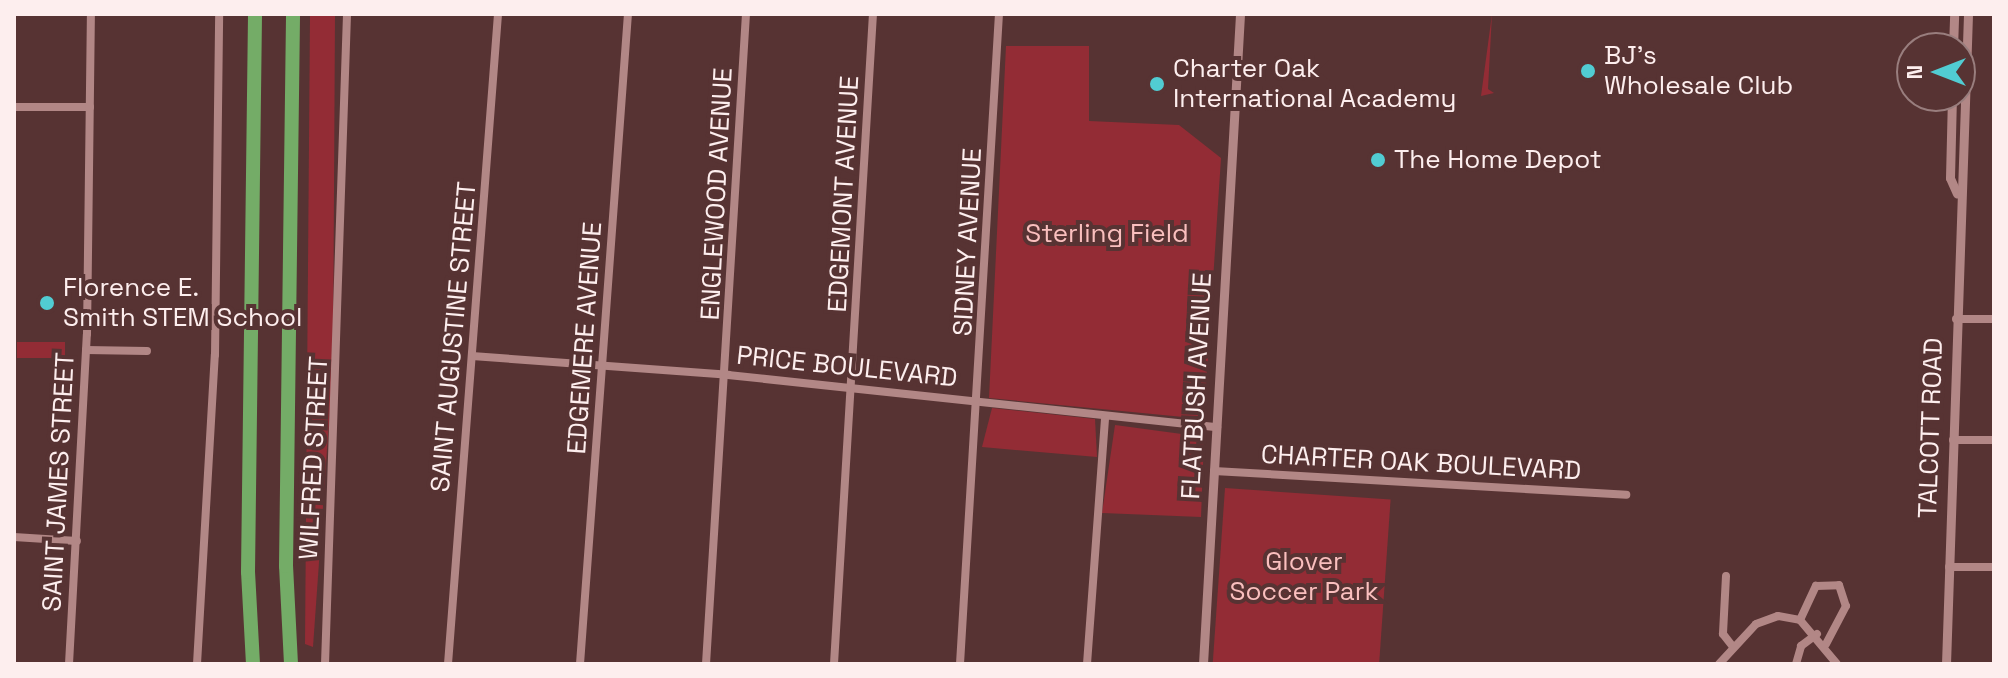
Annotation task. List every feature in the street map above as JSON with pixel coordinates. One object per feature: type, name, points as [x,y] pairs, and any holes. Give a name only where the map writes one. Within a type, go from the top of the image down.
[{"type":"highway","points":[[253,664],[248,572],[255,14]]},
{"type":"highway","points":[[291,664],[286,566],[293,14]]},
{"type":"street","name":"SAINT JAMES STREET","points":[[69,664],[86,350],[91,14]]},
{"type":"street","points":[[197,664],[215,355],[219,14]]},
{"type":"street","name":"WILFRED STREET","points":[[325,664],[347,14]]},
{"type":"street","name":"SAINT AUGUSTINE STREET","points":[[448,664],[498,14]]},
{"type":"street","name":"EDGEMERE AVENUE","points":[[580,664],[628,14]]},
{"type":"street","name":"ENGLEWOOD AVENUE","points":[[706,664],[728,375],[746,14]]},
{"type":"street","name":"EDGEMONT AVENUE","points":[[834,664],[855,387],[873,14]]},
{"type":"street","name":"SIDNEY AVENUE","points":[[960,664],[981,402],[999,14]]},
{"type":"street","name":"FLATBUSH AVENUE","points":[[1203,664],[1240,14]]},
{"type":"street","points":[[14,107],[90,107]]},
{"type":"street","name":"TALCOTT ROAD","points":[[1951,112],[1950,135],[1957,194]]},
{"type":"street","name":"TALCOTT ROAD","points":[[1946,664],[1957,194],[1965,112]]},
{"type":"street","points":[[1950,135],[1964,135]]},
{"type":"street","points":[[1956,319],[1994,319]]},
{"type":"street","points":[[86,350],[147,351]]},
{"type":"street","name":"PRICE BOULEVARD","points":[[472,356],[604,363],[855,387],[1105,418],[1217,427]]},
{"type":"street","points":[[1087,664],[1105,418]]},
{"type":"street","points":[[1953,440],[1994,440]]},
{"type":"street","name":"CHARTER OAK BOULEVARD","points":[[1214,471],[1626,495]]},
{"type":"street","points":[[14,537],[77,541]]},
{"type":"street","points":[[1949,567],[1994,567]]},
{"type":"street","points":[[1726,576],[1723,634],[1733,647]]},
{"type":"street","points":[[1800,620],[1816,586],[1839,585],[1846,606],[1826,644]]},
{"type":"street","points":[[1719,664],[1733,647],[1767,618],[1800,620],[1826,644],[1837,664]]},
{"type":"street","points":[[1796,664],[1801,646],[1817,634]]},
{"type":"green space","points":[[310,14],[335,14],[333,365],[313,647],[305,644]]},
{"type":"green space","points":[[1492,14],[1488,89],[1494,93],[1481,96]]},
{"type":"green space","name":"Sterling Field","points":[[1006,46],[1089,46],[1089,121],[1179,125],[1221,158],[1204,419],[989,398]]},
{"type":"green space","points":[[17,342],[65,342],[65,358],[17,358]]},
{"type":"green space","points":[[992,408],[1095,419],[1097,457],[982,447]]},
{"type":"green space","points":[[1115,425],[1204,437],[1201,517],[1102,513]]},
{"type":"green space","name":"Glover Soccer Park","points":[[1225,488],[1391,500],[1379,664],[1213,664]]},
{"type":"place","name":"BJ's Wholesale Club","points":[[1588,71]]},
{"type":"place","name":"Charter Oak International Academy","points":[[1157,84]]},
{"type":"place","name":"The Home Depot","points":[[1378,160]]},
{"type":"place","name":"Florence E. Smith STEM School","points":[[47,303]]}]
